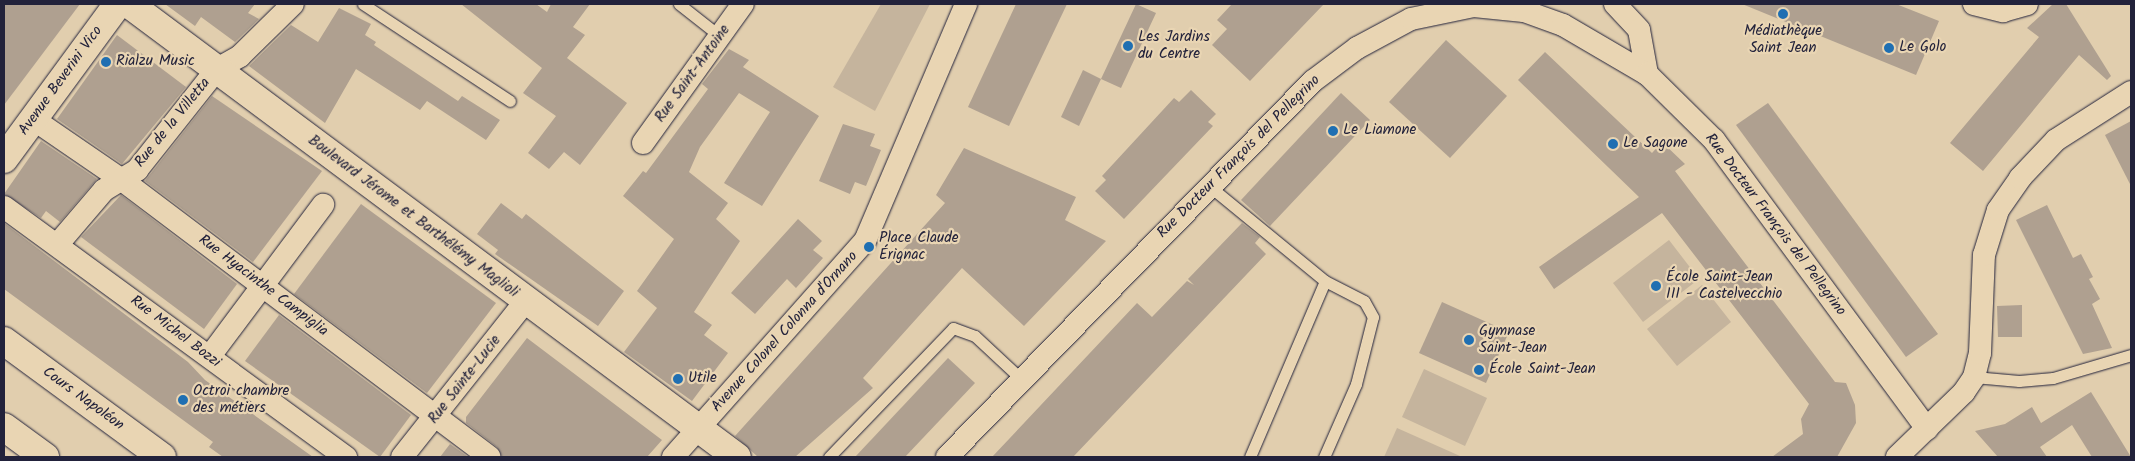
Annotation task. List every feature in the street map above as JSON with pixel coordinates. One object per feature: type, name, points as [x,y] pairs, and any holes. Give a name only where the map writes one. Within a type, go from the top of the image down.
[{"type":"main road","name":"Avenue Beverini Vico","points":[[4,159],[118,4]]},
{"type":"main road","name":"Boulevard Jérome et Barthélémy Maglioli","points":[[129,4],[525,302],[737,457]]},
{"type":"main road","name":"Cours Napoléon","points":[[4,341],[162,457]]},
{"type":"main road","points":[[4,428],[45,457]]},
{"type":"street","name":"Rue de la Villetta","points":[[57,245],[96,197],[136,170],[217,69],[240,56],[293,4]]},
{"type":"street","name":"Rue Saint-Antoine","points":[[642,143],[721,37],[743,4]]},
{"type":"street","name":"Avenue Colonel Colonna d'Ornano","points":[[673,457],[865,241],[966,4]]},
{"type":"street","points":[[1615,4],[1638,30],[1647,74]]},
{"type":"street","points":[[1974,4],[2003,11],[2026,4]]},
{"type":"street","name":"Rue Docteur François del Pellegrino","points":[[947,457],[1020,378],[1208,185],[1313,81],[1385,31],[1440,10],[1496,6],[1525,7],[1563,25],[1647,74],[1714,140],[1927,428]]},
{"type":"street","points":[[1903,455],[1974,377],[1980,353],[1984,255],[1998,210],[2020,178],[2056,140],[2131,92]]},
{"type":"street","name":"Rue Hyacinthe Campiglia","points":[[33,119],[122,180],[489,457]]},
{"type":"street","points":[[210,356],[323,205]]},
{"type":"street","name":"Rue Michel Bozzi","points":[[4,207],[346,457]]},
{"type":"street","name":"Rue Sainte-Lucie","points":[[402,457],[437,418],[525,302]]},
{"type":"lane","points":[[363,4],[510,101]]},
{"type":"lane","points":[[680,4],[721,37]]},
{"type":"lane","points":[[1208,185],[1325,282],[1364,300],[1373,317],[1356,384],[1324,457]]},
{"type":"lane","points":[[1250,457],[1325,282]]},
{"type":"lane","points":[[829,457],[953,328],[975,336],[1020,378]]},
{"type":"lane","points":[[1974,377],[2019,381],[2053,378],[2131,355]]},
{"type":"shaded area","points":[[881,4],[930,4],[875,111],[833,87]]},
{"type":"shaded area","points":[[1669,240],[1699,279],[1643,322],[1613,283]]},
{"type":"shaded area","points":[[1702,285],[1731,322],[1677,366],[1647,329]]},
{"type":"shaded area","points":[[1424,369],[1487,398],[1465,446],[1402,417]]},
{"type":"shaded area","points":[[1397,428],[1460,456],[1460,457],[1384,457]]},
{"type":"building","points":[[4,4],[80,4],[4,105]]},
{"type":"building","points":[[165,4],[255,4],[248,13],[259,19],[235,42],[201,17],[195,26]]},
{"type":"building","points":[[461,4],[536,4],[547,12],[551,4],[590,4],[573,27],[585,35],[567,58],[627,103],[580,165],[564,152],[549,169],[528,153],[556,116],[523,93],[542,68]]},
{"type":"building","points":[[1016,4],[1067,4],[1009,126],[968,107]]},
{"type":"building","name":"Les Jardins du Centre","points":[[1136,4],[1156,13],[1121,88],[1101,79]]},
{"type":"building","points":[[1232,4],[1324,4],[1250,81],[1212,45],[1227,29],[1217,20]]},
{"type":"building","name":"Le Golo","points":[[1742,4],[1896,4],[1939,21],[1916,75]]},
{"type":"building","points":[[2053,4],[2066,4],[2111,76],[2107,80],[2079,55],[1983,171],[1950,143],[2039,37],[2027,28]]},
{"type":"building","points":[[339,8],[371,24],[365,35],[376,42],[374,45],[458,101],[462,96],[500,120],[486,140],[427,101],[420,110],[356,69],[325,123],[249,66],[291,25],[318,42]]},
{"type":"building","points":[[117,35],[186,87],[122,164],[57,119]]},
{"type":"building","points":[[1446,40],[1507,96],[1450,158],[1389,102]]},
{"type":"building","points":[[729,49],[749,60],[743,67],[819,116],[762,206],[724,183],[770,112],[739,93],[700,147],[689,172],[728,203],[716,219],[740,241],[694,312],[712,325],[704,335],[728,353],[692,401],[624,352],[657,308],[637,291],[674,239],[623,196],[643,171],[646,173],[708,89],[702,84]]},
{"type":"building","points":[[1545,52],[1652,153],[1662,142],[1685,164],[1675,171],[1835,382],[1846,383],[1855,405],[1856,423],[1837,457],[1772,457],[1803,434],[1801,419],[1809,404],[1662,213],[1554,289],[1539,267],[1639,197],[1518,80]]},
{"type":"building","points":[[1083,70],[1101,79],[1079,126],[1061,117]]},
{"type":"building","points":[[1191,90],[1216,114],[1208,122],[1213,126],[1124,219],[1095,191],[1106,180],[1102,176],[1174,98],[1179,102]]},
{"type":"building","points":[[1341,93],[1370,120],[1270,226],[1241,200]]},
{"type":"building","points":[[212,96],[322,171],[253,262],[145,181]]},
{"type":"building","points":[[1768,103],[1938,334],[1906,357],[1736,125]]},
{"type":"building","points":[[2131,121],[2131,186],[2105,135]]},
{"type":"building","points":[[843,124],[875,134],[870,146],[881,150],[866,186],[855,182],[850,194],[819,181]]},
{"type":"building","points":[[41,141],[97,179],[60,222],[46,211],[41,218],[4,194]]},
{"type":"building","points":[[964,148],[1076,197],[1065,220],[1106,241],[1024,326],[962,268],[863,378],[873,388],[795,457],[758,457],[735,436],[945,203],[936,195]]},
{"type":"building","points":[[121,195],[237,284],[204,329],[81,237]]},
{"type":"building","points":[[501,203],[522,219],[526,214],[624,291],[598,326],[495,254],[498,250],[477,234]]},
{"type":"building","points":[[361,204],[496,303],[427,393],[294,294]]},
{"type":"building","points":[[2047,205],[2073,258],[2081,254],[2093,277],[2089,279],[2100,299],[2092,304],[2112,348],[2083,354],[2016,220]]},
{"type":"building","points":[[798,219],[822,241],[813,250],[823,258],[796,288],[787,279],[755,314],[731,293]]},
{"type":"building","points":[[4,223],[188,362],[205,380],[313,457],[223,457],[209,447],[213,442],[4,289]]},
{"type":"building","points":[[1242,223],[1260,237],[1255,243],[1266,254],[1073,457],[992,457],[1137,303],[1152,317],[1187,281],[1194,285],[1188,279]]},
{"type":"building","name":"Gymnase Saint-Jean","points":[[1442,302],[1509,332],[1486,383],[1419,353]]},
{"type":"building","points":[[2022,305],[2022,337],[1998,337],[1997,306]]},
{"type":"building","points":[[279,315],[411,415],[380,457],[245,361]]},
{"type":"building","points":[[527,338],[662,440],[647,457],[502,457],[497,447],[466,423],[466,417]]},
{"type":"building","points":[[948,358],[975,383],[905,457],[855,457]]},
{"type":"building","points":[[2091,392],[2131,457],[2092,457],[2072,425],[2040,447],[2047,457],[1998,457],[1975,431],[2005,424],[2032,407],[2041,423]]},
{"type":"building","points":[[450,444],[468,457],[440,457]]},
{"type":"place","name":"Médiathèque Saint Jean","points":[[1783,14]]},
{"type":"place","name":"Les Jardins du Centre","points":[[1128,46]]},
{"type":"place","name":"Le Golo","points":[[1889,48]]},
{"type":"place","name":"Rialzu Music","points":[[106,62]]},
{"type":"place","name":"Le Liamone","points":[[1333,131]]},
{"type":"place","name":"Le Sagone","points":[[1613,144]]},
{"type":"place","name":"Place Claude Érignac","points":[[869,247]]},
{"type":"place","name":"École Saint-Jean III - Castelvecchio","points":[[1656,286]]},
{"type":"place","name":"Gymnase Saint-Jean","points":[[1469,340]]},
{"type":"place","name":"École Saint-Jean","points":[[1479,370]]},
{"type":"place","name":"Utile","points":[[678,379]]},
{"type":"place","name":"Octroi chambre des métiers","points":[[183,400]]}]
